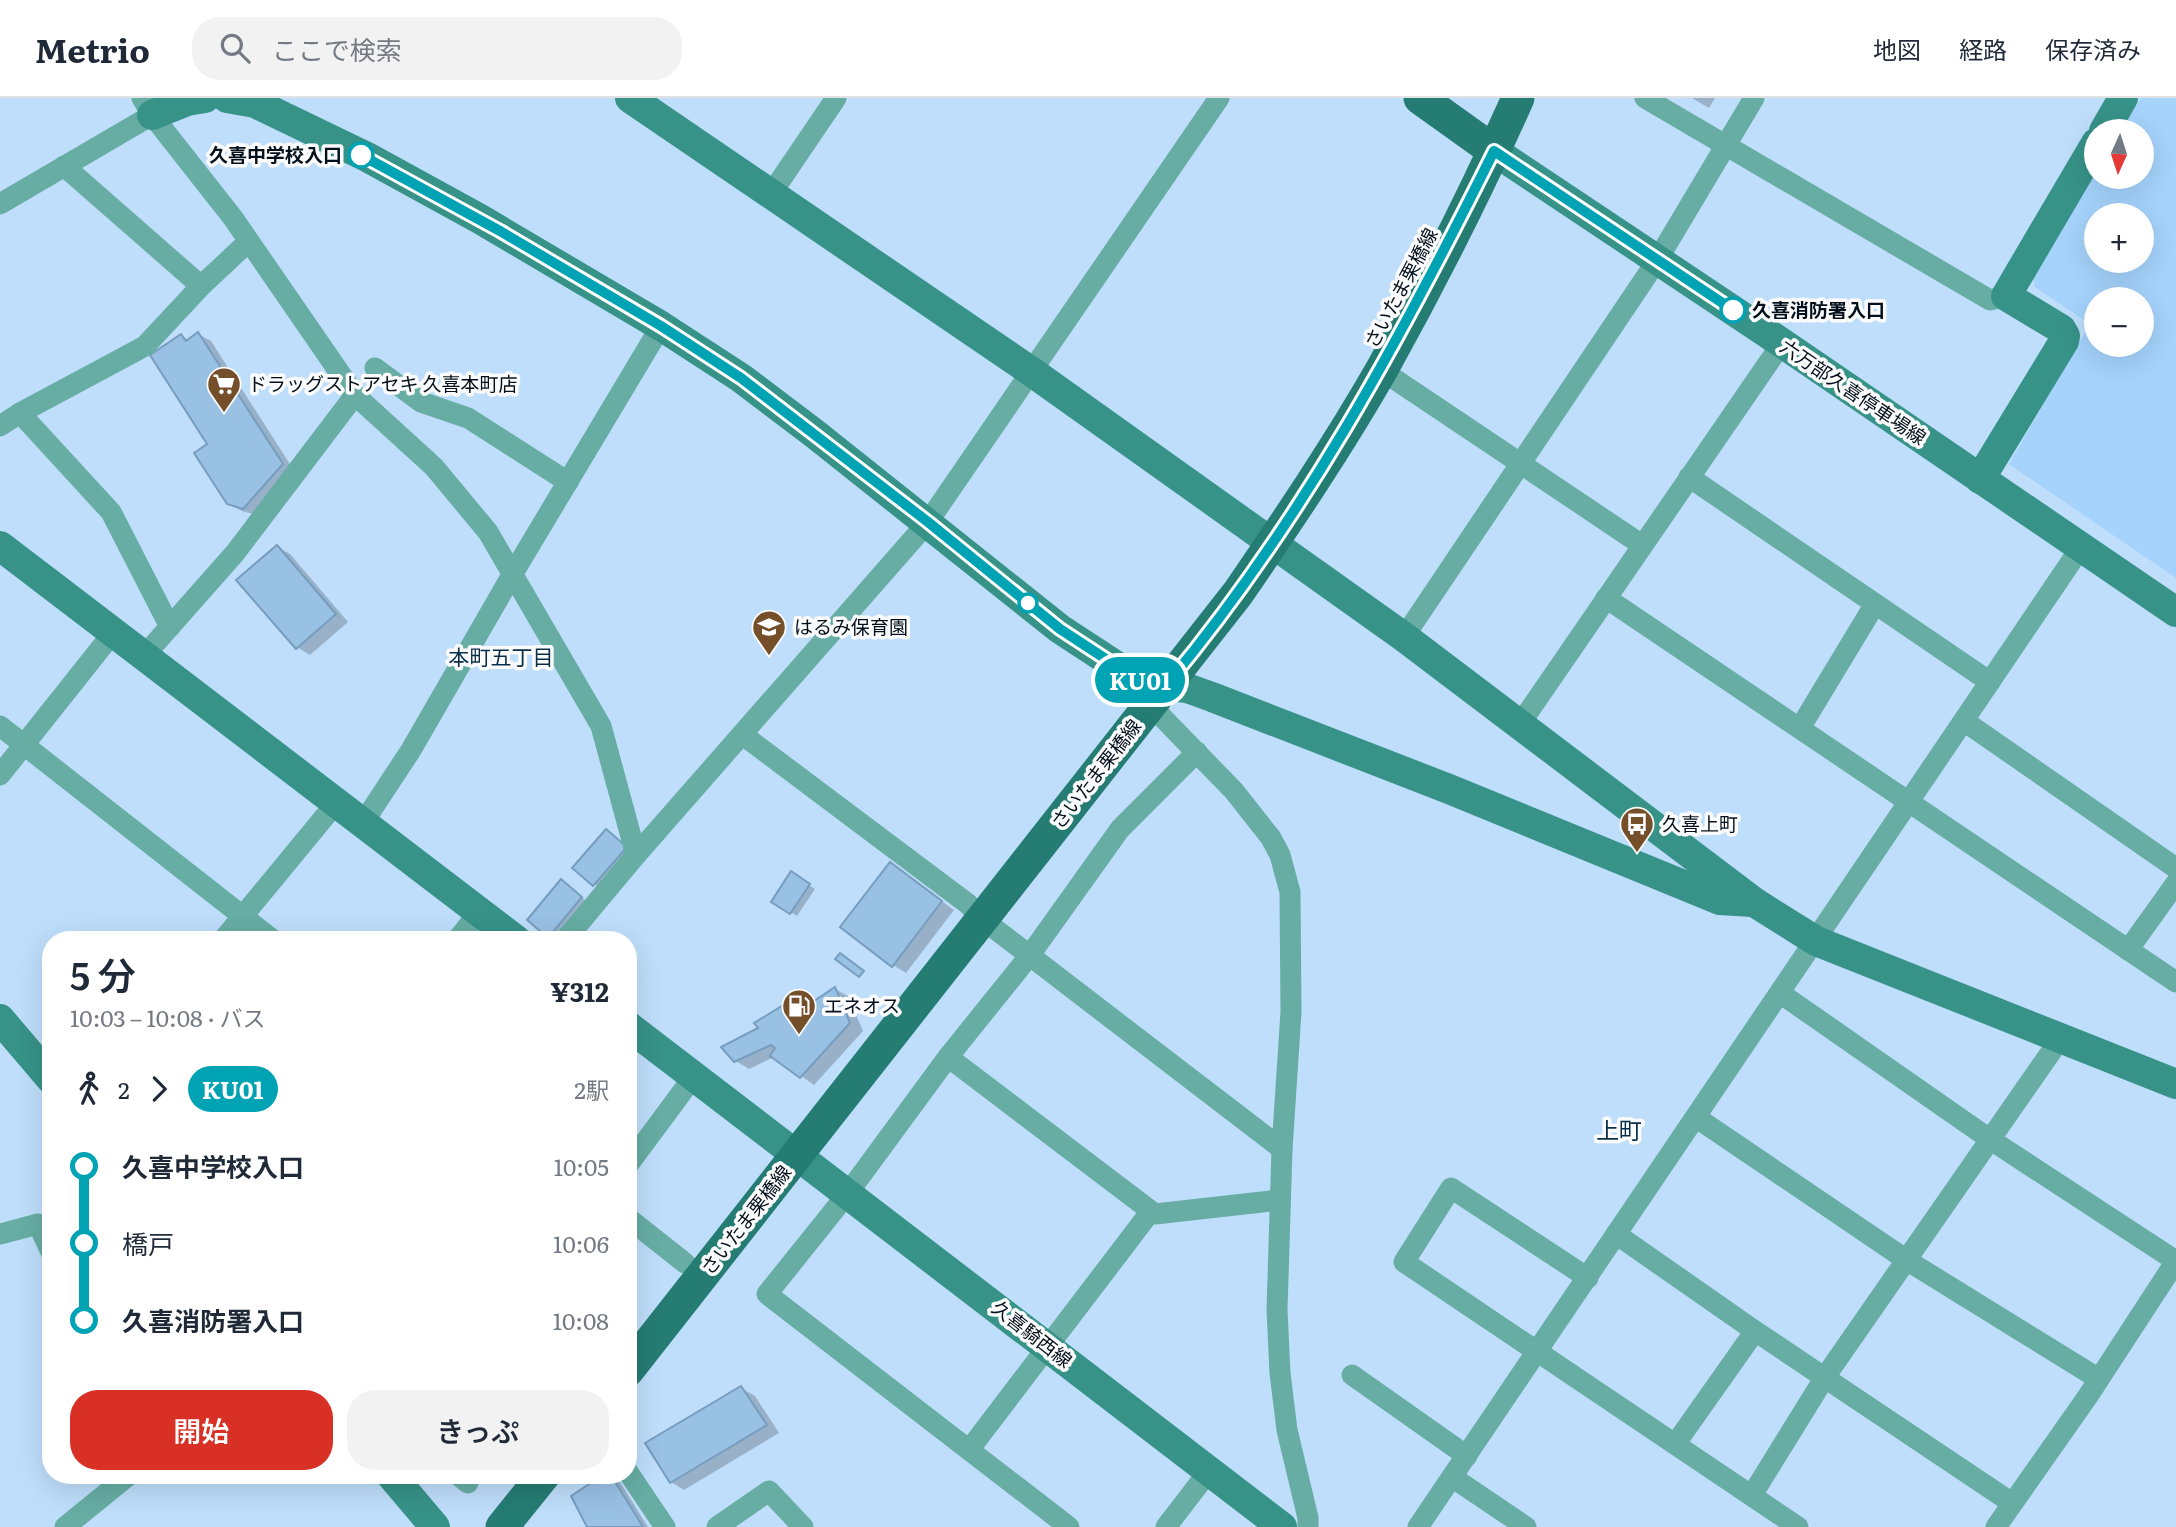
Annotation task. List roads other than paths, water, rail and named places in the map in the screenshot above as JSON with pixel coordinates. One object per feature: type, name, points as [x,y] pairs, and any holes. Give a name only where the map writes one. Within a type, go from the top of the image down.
[{"type":"main road","points":[[1420,98],[1486,144]]},
{"type":"main road","name":"さいたま栗橋線","points":[[637,1358],[789,1148],[975,912],[1156,689],[1264,538],[1327,460],[1381,370],[1486,144],[1495,98]]},
{"type":"main road","name":"さいたま栗橋線","points":[[1264,538],[1427,241],[1486,144],[1518,98]]},
{"type":"main road","name":"さいたま栗橋線","points":[[637,1324],[685,1262],[789,1148]]},
{"type":"main road","points":[[478,1527],[512,1484]]},
{"type":"main road","points":[[502,1527],[537,1484]]},
{"type":"street","points":[[0,204],[64,166],[147,106],[205,98]]},
{"type":"street","points":[[771,194],[836,98]]},
{"type":"street","points":[[573,931],[928,522],[1219,98]]},
{"type":"street","points":[[1645,98],[1990,300],[2006,296],[2061,329],[2065,336],[2064,341],[1980,479]]},
{"type":"street","points":[[1405,637],[1658,259],[1754,98]]},
{"type":"street","points":[[2111,119],[2123,98]]},
{"type":"street","points":[[238,99],[255,103],[379,164],[480,219],[661,326],[741,378],[928,522],[1060,629],[1156,689],[1187,688],[1212,696],[1720,900],[1754,902]]},
{"type":"street","points":[[642,102],[771,194],[1032,372],[1405,637],[1754,902],[1816,941],[2176,1084]]},
{"type":"street","points":[[147,106],[233,218],[355,395],[434,467],[488,532],[601,726],[636,855]]},
{"type":"street","name":"六万部久喜停車場線","points":[[1486,144],[1782,342],[2176,612]]},
{"type":"street","points":[[2006,296],[2084,163]]},
{"type":"street","points":[[64,166],[201,286]]},
{"type":"street","points":[[0,426],[145,346],[201,286],[248,242]]},
{"type":"street","points":[[363,823],[411,750],[661,326]]},
{"type":"street","points":[[1520,724],[1782,342]]},
{"type":"street","points":[[375,368],[421,402],[468,418],[568,482]]},
{"type":"street","points":[[1381,370],[1642,545]]},
{"type":"street","points":[[144,657],[235,552],[355,395]]},
{"type":"street","points":[[20,413],[111,512],[170,627]]},
{"type":"street","points":[[1689,477],[1990,682]]},
{"type":"street","points":[[0,546],[504,931]]},
{"type":"street","points":[[1418,1527],[2081,547]]},
{"type":"street","points":[[1606,598],[2176,982]]},
{"type":"street","points":[[1800,728],[1875,604]]},
{"type":"street","points":[[0,775],[112,634]]},
{"type":"street","points":[[1156,689],[1161,716],[1234,791],[1270,838],[1280,855],[1290,892],[1291,1012],[1282,1149],[1278,1310],[1280,1373],[1287,1430],[1308,1527]]},
{"type":"street","points":[[1965,720],[2176,867]]},
{"type":"street","points":[[0,726],[262,931]]},
{"type":"street","points":[[743,735],[1282,1149]]},
{"type":"street","points":[[1069,1527],[767,1294],[848,1193],[948,1056],[1030,955],[1120,829],[1196,752]]},
{"type":"street","points":[[230,931],[336,803]]},
{"type":"street","points":[[2128,950],[2176,883]]},
{"type":"street","points":[[464,931],[479,912]]},
{"type":"street","points":[[1780,993],[1991,1140],[2176,1261],[2099,1379],[1996,1527]]},
{"type":"street","points":[[0,1019],[42,1068]]},
{"type":"street","name":"久喜騎西線","points":[[637,1033],[1282,1527]]},
{"type":"street","points":[[1752,1495],[1825,1377],[2060,1039]]},
{"type":"street","points":[[948,1056],[1155,1214],[1280,1200]]},
{"type":"street","points":[[637,1153],[694,1076]]},
{"type":"street","points":[[1697,1118],[1908,1261],[2099,1379]]},
{"type":"street","points":[[1588,1278],[1451,1188],[1404,1262],[1798,1527]]},
{"type":"street","points":[[969,1450],[1151,1211]]},
{"type":"street","points":[[0,1234],[38,1224],[42,1233]]},
{"type":"street","points":[[637,1225],[685,1262]]},
{"type":"street","points":[[1616,1234],[1755,1331],[2012,1503]]},
{"type":"street","points":[[1676,1444],[1755,1331]]},
{"type":"street","points":[[1352,1374],[1467,1456]]},
{"type":"street","points":[[1166,1527],[1209,1471]]},
{"type":"street","points":[[1452,1477],[1526,1527]]},
{"type":"street","points":[[65,1527],[118,1484]]},
{"type":"street","points":[[399,1484],[435,1527]]},
{"type":"street","points":[[636,1484],[665,1527]]},
{"type":"street","points":[[717,1527],[769,1490],[803,1527]]},
{"type":"place","name":"久喜中学校入口","points":[[361,155]]},
{"type":"place","name":"久喜消防署入口","points":[[1733,310]]},
{"type":"place","name":"ドラッグストアセキ 久喜本町店","points":[[224,414]]},
{"type":"place","name":"はるみ保育園","points":[[769,657]]},
{"type":"place","name":"久喜上町","points":[[1637,854]]},
{"type":"place","name":"エネオス","points":[[799,1036]]},
{"type":"district","name":"本町五丁目","points":[[501,658]]},
{"type":"district","name":"上町","points":[[1619,1131]]}]
